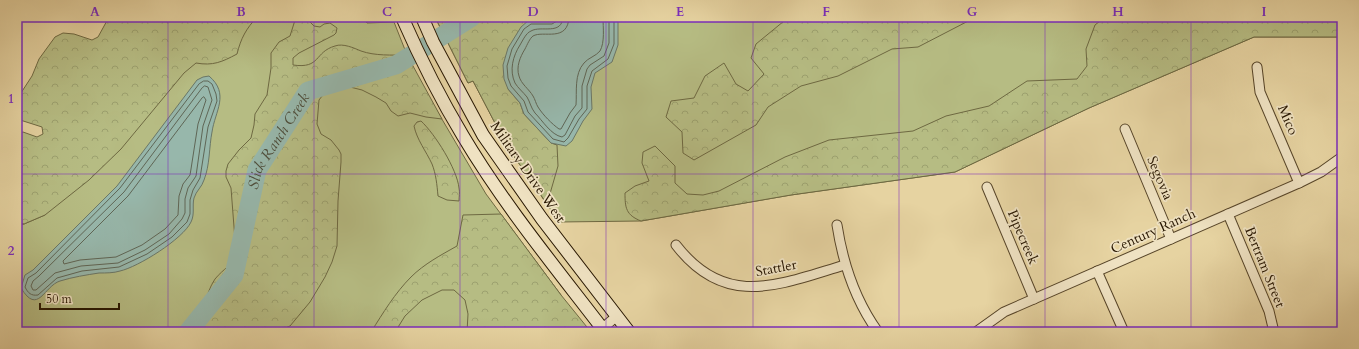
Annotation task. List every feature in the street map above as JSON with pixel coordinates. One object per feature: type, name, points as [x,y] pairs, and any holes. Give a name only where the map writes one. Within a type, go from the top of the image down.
[{"type":"main road","points":[[402,17],[445,105],[463,137],[509,206],[601,331]]},
{"type":"main road","name":"Military Drive West","points":[[422,17],[433,42],[482,135],[629,332]]},
{"type":"street","name":"Mico","points":[[1257,68],[1260,92],[1299,183]]},
{"type":"street","name":"Segovia","points":[[1124,129],[1170,239]]},
{"type":"street","name":"Century Ranch","points":[[976,332],[1004,312],[1299,183],[1321,172],[1342,157]]},
{"type":"street","name":"Pipecreek","points":[[987,187],[1034,298]]},
{"type":"street","name":"Bertram Street","points":[[1228,214],[1269,311],[1274,332]]},
{"type":"street","points":[[837,225],[840,248],[845,265],[862,307],[878,332]]},
{"type":"street","name":"Stattler","points":[[676,245],[692,263],[706,273],[724,282],[743,287],[763,287],[783,284],[845,265]]},
{"type":"street","points":[[1097,271],[1124,332]]},
{"type":"street","points":[[601,331],[617,316]]},
{"type":"street","points":[[1338,332],[1342,330]]},
{"type":"green space","points":[[109,17],[257,17],[244,34],[237,54],[217,63],[196,63],[184,73],[121,149],[89,180],[45,215],[24,224],[17,221],[17,133],[23,132],[37,137],[43,134],[42,127],[17,119],[17,99],[32,76],[39,59],[55,37],[63,33],[74,34],[92,40],[98,37]]},
{"type":"green space","points":[[228,17],[388,17],[390,22],[394,22],[413,70],[486,194],[561,295],[523,332],[17,332],[17,227],[45,215]]},
{"type":"green space","points":[[296,17],[310,17],[310,22],[314,26],[320,27],[324,24],[330,23],[337,28],[334,35],[299,53],[293,58],[293,65],[308,65],[328,49],[338,45],[348,46],[372,54],[407,55],[442,119],[410,113],[398,116],[391,111],[386,103],[362,90],[350,87],[326,91],[319,100],[317,124],[321,134],[331,140],[341,154],[337,246],[325,277],[310,302],[290,326],[276,332],[179,332],[191,323],[198,315],[203,307],[213,282],[230,264],[236,253],[231,188],[226,177],[226,171],[228,164],[251,138],[255,114],[267,95],[271,68],[271,53],[279,42],[290,36]]},
{"type":"green space","points":[[361,17],[392,17],[394,22],[367,23]]},
{"type":"green space","points":[[435,17],[1342,17],[1342,37],[1254,37],[1089,108],[955,172],[791,195],[641,221],[559,222],[507,146],[473,81],[468,83]]},
{"type":"green space","points":[[435,17],[557,17],[552,20],[530,20],[508,89],[520,103],[524,114],[551,143],[557,145],[558,166],[547,204],[507,146],[473,81],[468,83]]},
{"type":"green space","points":[[793,17],[976,17],[918,47],[892,49],[838,76],[801,86],[768,107],[756,125],[694,160],[683,153],[682,132],[666,117],[671,101],[694,98],[705,76],[724,63],[736,84],[748,91],[764,74],[751,58],[756,44],[784,21]]},
{"type":"green space","points":[[1105,17],[1342,17],[1342,37],[1254,37],[1089,108],[955,172],[791,195],[641,221],[632,216],[627,210],[625,193],[635,186],[649,181],[642,163],[643,152],[655,146],[675,166],[675,183],[687,194],[703,195],[719,191],[785,157],[829,140],[913,131],[946,116],[989,106],[1027,81],[1077,79],[1087,66],[1086,49],[1095,25]]},
{"type":"green space","points":[[421,121],[433,134],[450,162],[457,180],[459,201],[447,200],[438,196],[436,180],[430,159],[417,136],[414,126],[417,122]]},
{"type":"green space","points":[[501,214],[561,295],[591,332],[467,332],[468,314],[465,300],[454,290],[442,290],[422,300],[405,316],[395,332],[371,332],[394,296],[416,272],[457,246],[463,215]]},
{"type":"water","points":[[557,17],[618,17],[618,45],[612,62],[595,73],[591,87],[592,109],[583,121],[572,141],[566,146],[551,143],[524,114],[520,103],[508,89],[504,79],[503,65],[508,48],[521,27],[529,20],[552,20]]},
{"type":"water","points":[[209,76],[219,89],[220,103],[212,132],[206,174],[194,198],[192,219],[186,229],[170,244],[138,264],[115,272],[99,273],[60,281],[54,284],[37,299],[32,299],[27,296],[21,288],[25,275],[33,270],[117,186],[197,80]]},
{"type":"waterway","name":"Slick Ranch Creek","points":[[188,332],[234,275],[257,170],[308,91],[396,65],[472,17]]}]
